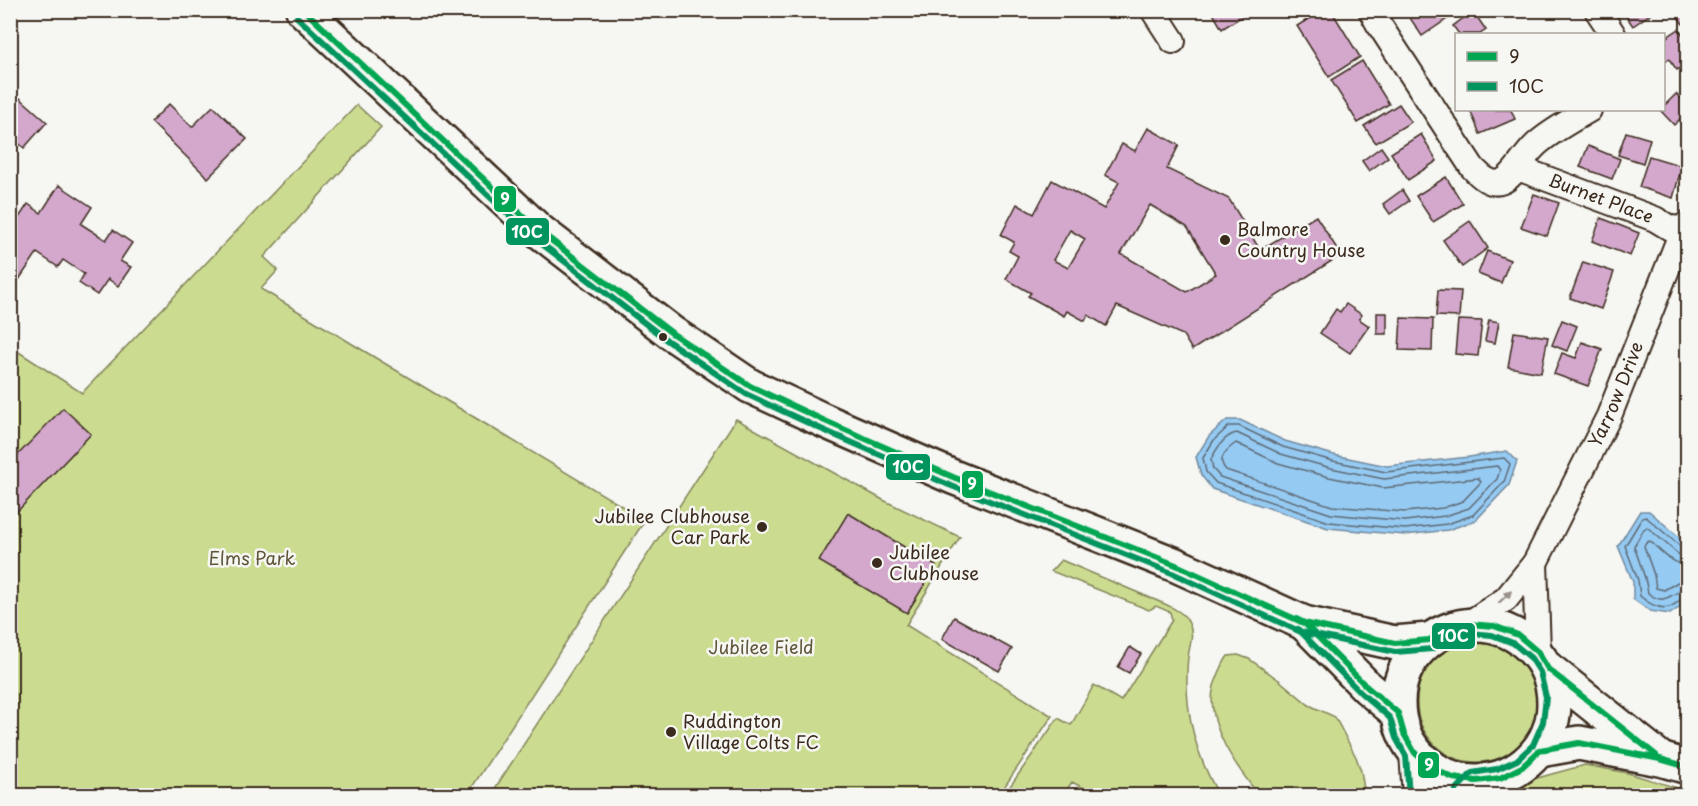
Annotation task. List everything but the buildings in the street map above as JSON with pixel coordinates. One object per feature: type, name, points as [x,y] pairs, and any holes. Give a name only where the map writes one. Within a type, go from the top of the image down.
[{"type":"main road","points":[[303,10],[538,231],[673,334],[750,386],[953,477],[1176,565],[1304,623],[1395,643],[1429,640]]},
{"type":"main road","points":[[1304,623],[1367,687],[1398,713]]},
{"type":"main road","points":[[1543,661],[1555,696],[1552,724],[1540,750],[1522,767],[1500,778],[1470,788],[1432,768],[1415,753],[1404,734],[1398,713],[1400,683],[1412,656],[1429,640],[1450,628],[1468,624],[1494,626],[1518,635],[1543,661],[1674,763]]},
{"type":"main road","points":[[1540,750],[1579,743],[1674,763]]},
{"type":"street","points":[[1153,10],[1173,41]]},
{"type":"street","points":[[1371,10],[1472,167],[1490,183],[1502,182],[1518,168],[1539,142],[1587,111]]},
{"type":"street","points":[[1597,10],[1612,33]]},
{"type":"street","name":"Burnet Place","points":[[1518,168],[1655,219],[1670,228],[1685,226]]},
{"type":"street","name":"Yarrow Drive","points":[[1468,624],[1506,599],[1535,563],[1609,416],[1685,226]]},
{"type":"street","points":[[1535,563],[1543,661]]},
{"type":"street","points":[[1415,753],[1418,795]]},
{"type":"green space","name":"Elms Park","points":[[357,105],[381,127],[264,257],[278,270],[261,289],[645,520],[467,795],[11,795],[11,347],[82,393]]},
{"type":"green space","name":"Jubilee Field","points":[[736,419],[883,500],[960,537],[906,625],[1052,716],[999,795],[490,796]]},
{"type":"green space","points":[[1061,560],[1167,605],[1186,618],[1192,634],[1187,674],[1191,723],[1199,753],[1219,795],[1097,795],[1072,782],[1063,795],[1004,795],[1058,718],[1071,725],[1094,685],[1121,701],[1172,620],[1170,612],[1156,606],[1149,610],[1051,571]]},
{"type":"green space","points":[[1477,642],[1500,646],[1520,659],[1533,679],[1537,702],[1533,725],[1520,745],[1500,758],[1477,762],[1454,758],[1434,745],[1421,725],[1417,702],[1421,679],[1434,659],[1454,646]]},
{"type":"green space","points":[[1238,655],[1249,659],[1279,680],[1309,705],[1335,717],[1356,757],[1365,795],[1259,795],[1241,772],[1224,744],[1214,715],[1212,700],[1219,673],[1228,656]]},
{"type":"green space","points":[[1585,765],[1628,773],[1687,791],[1687,795],[1495,795],[1530,780]]},
{"type":"water","points":[[1227,420],[1240,420],[1285,441],[1334,455],[1387,466],[1507,451],[1517,461],[1509,485],[1476,520],[1448,530],[1405,535],[1328,528],[1212,489],[1201,475],[1196,457],[1209,436]]},
{"type":"water","points":[[1640,511],[1649,511],[1687,544],[1687,602],[1670,614],[1650,611],[1633,599],[1633,582],[1618,546]]},
{"type":"transit line","name":"9","points":[[304,10],[538,230],[673,334],[750,386],[953,477],[1176,565],[1304,623],[1367,687],[1398,713],[1404,734],[1415,753],[1432,768],[1453,778],[1476,781],[1500,778],[1522,767],[1540,750],[1579,743],[1688,767]]},
{"type":"transit line","name":"10C","points":[[297,17],[533,237],[668,341],[746,394],[949,485],[1172,573],[1301,632],[1395,652],[1432,649],[1453,636],[1469,633],[1492,635],[1513,643],[1531,658],[1540,672],[1546,697],[1543,722],[1533,745],[1517,760],[1497,769],[1472,773],[1456,790]]},
{"type":"transit line","name":"9","points":[[1296,619],[1304,623],[1395,643],[1429,640],[1450,628],[1468,624],[1494,626],[1518,635],[1538,652],[1548,669],[1656,755]]},
{"type":"transit line","name":"10C","points":[[1298,629],[1361,693],[1390,718],[1396,738],[1406,756],[1409,796]]},
{"type":"place","name":"Balmore Country House","points":[[1225,240]]},
{"type":"place","name":"Jubilee Clubhouse Car Park","points":[[762,527]]},
{"type":"place","name":"Jubilee Clubhouse","points":[[877,563]]},
{"type":"place","name":"Ruddington Village Colts FC","points":[[671,732]]}]
